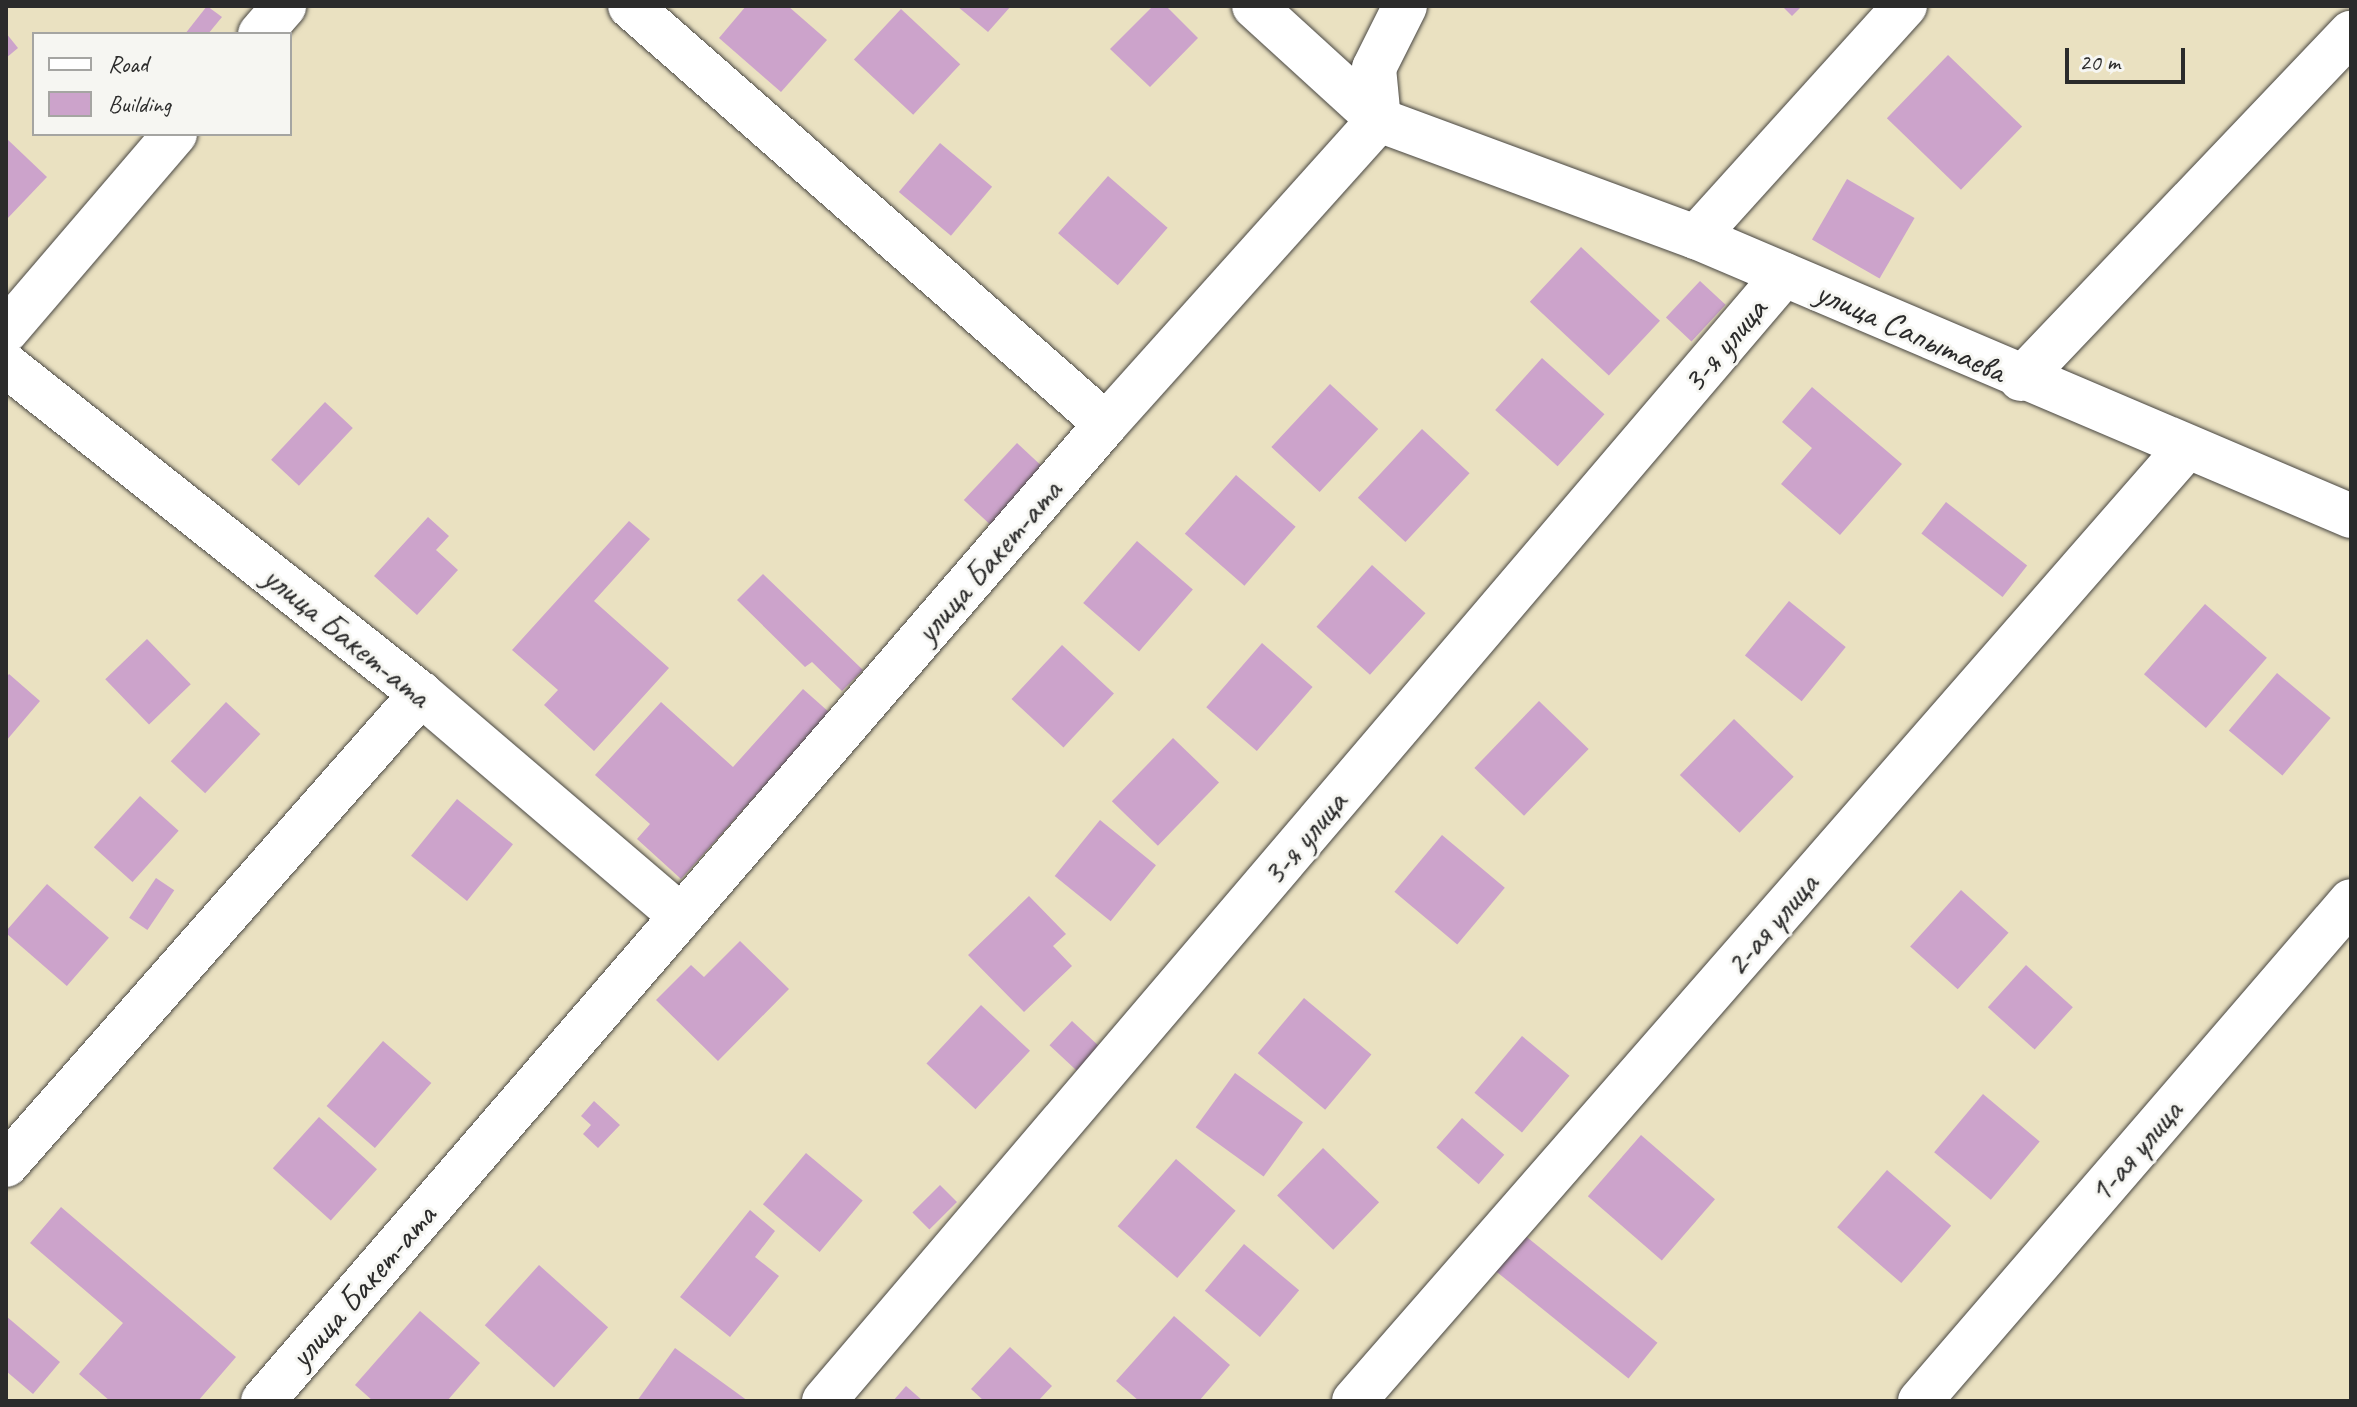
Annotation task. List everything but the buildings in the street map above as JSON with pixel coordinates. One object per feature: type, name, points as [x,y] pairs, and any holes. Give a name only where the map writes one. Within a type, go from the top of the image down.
[{"type":"street","points":[[262,32],[284,6]]},
{"type":"street","points":[[630,6],[1106,424]]},
{"type":"street","points":[[1254,6],[1379,120]]},
{"type":"street","points":[[1379,120],[1374,68],[1405,6]]},
{"type":"street","points":[[1696,237],[1905,6]]},
{"type":"street","points":[[2021,379],[2351,33]]},
{"type":"street","name":"улица Бакет-ата","points":[[263,1401],[1106,424],[1379,120]]},
{"type":"street","name":"улица Сапытаева","points":[[1379,120],[1696,237],[2021,379],[2351,516]]},
{"type":"street","points":[[6,331],[173,136]]},
{"type":"street","name":"3-я улица","points":[[824,1401],[1784,275]]},
{"type":"street","name":"улица Бакет-ата","points":[[6,365],[421,694],[681,916]]},
{"type":"street","name":"2-ая улица","points":[[1354,1401],[2187,447]]},
{"type":"street","points":[[6,1165],[421,694]]},
{"type":"street","name":"1-ая улица","points":[[1920,1401],[2351,901]]}]
